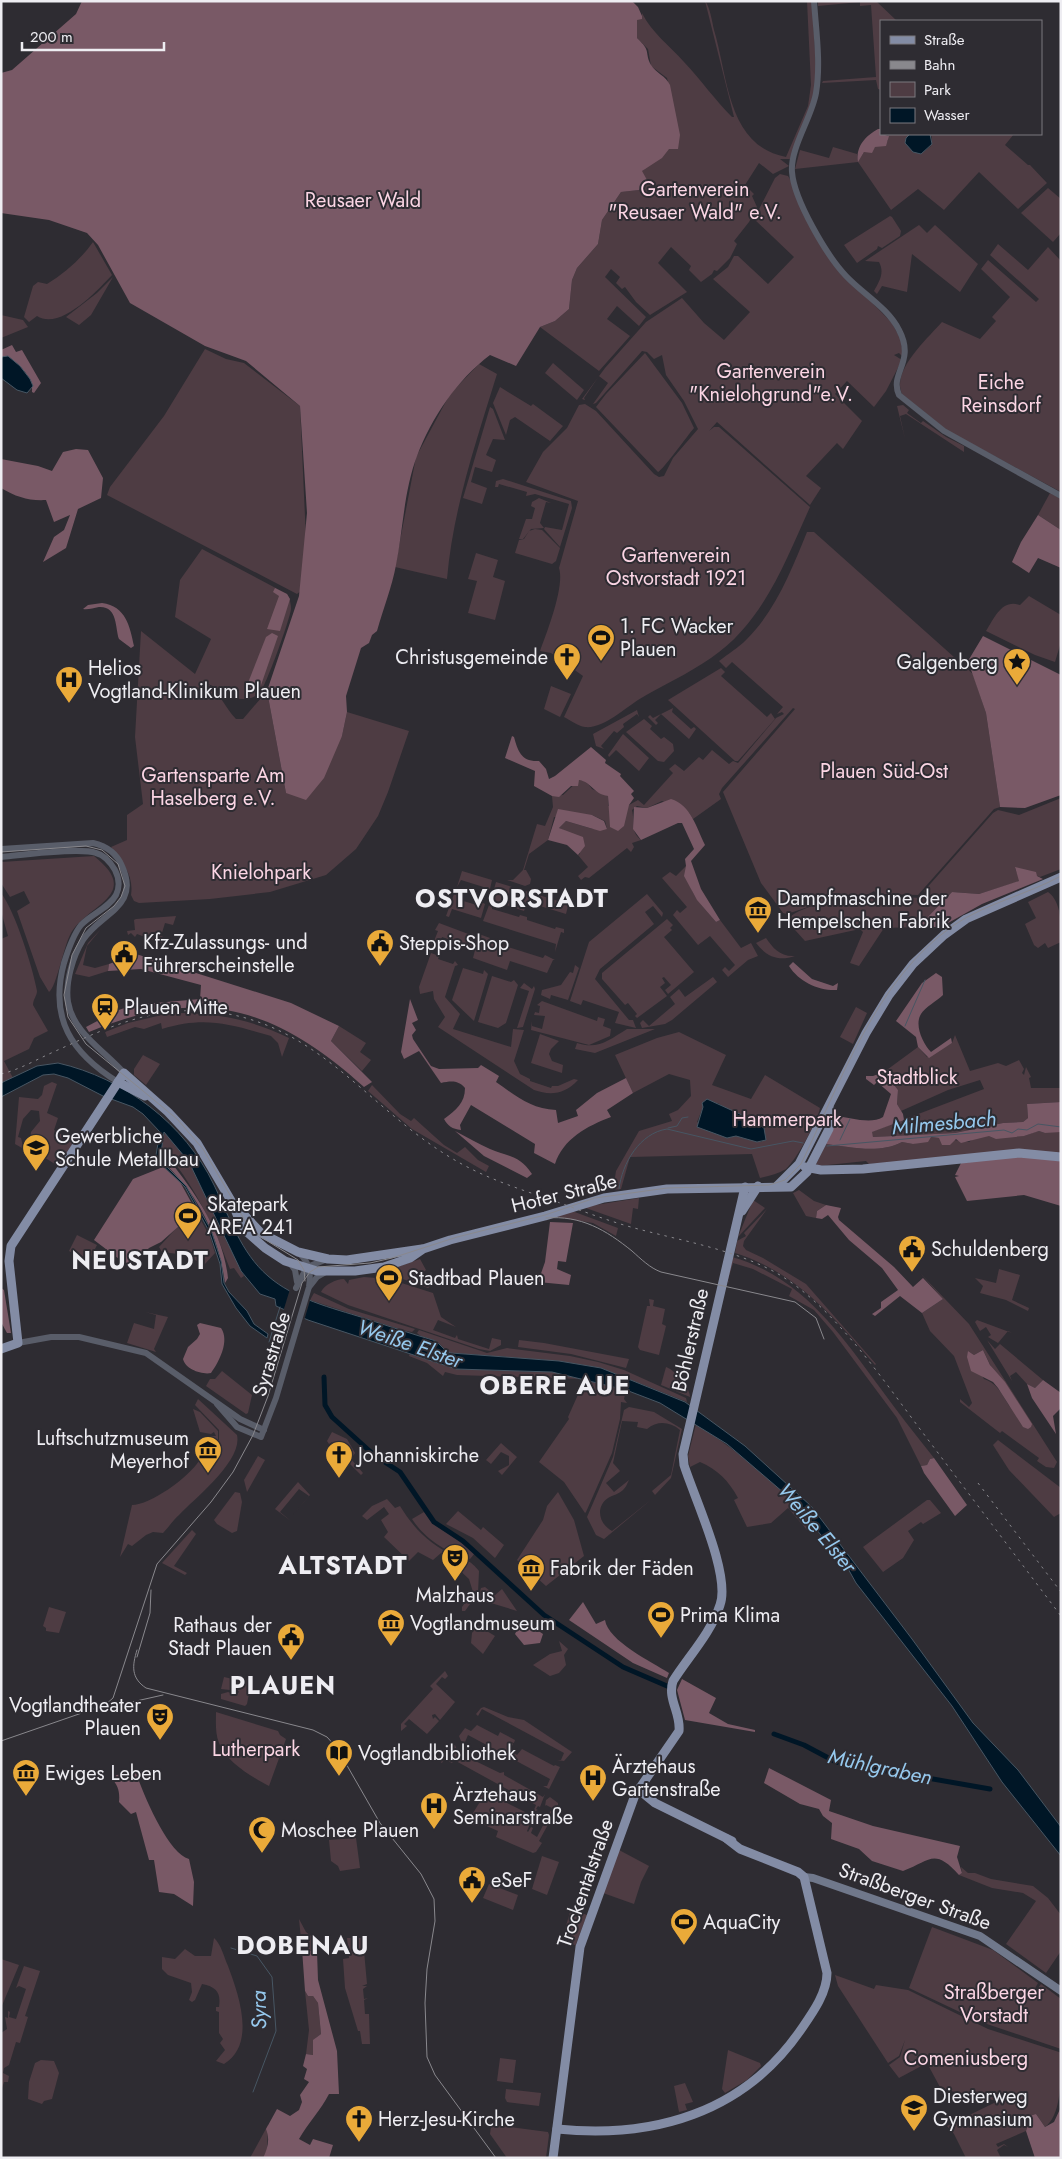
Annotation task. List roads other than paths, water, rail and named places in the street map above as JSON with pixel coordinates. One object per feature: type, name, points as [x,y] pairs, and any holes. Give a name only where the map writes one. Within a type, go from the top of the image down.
[{"type":"main road","points":[[777,1186],[799,1164],[879,1010],[902,978],[927,949],[976,913],[1061,877]]},
{"type":"main road","points":[[1,1349],[18,1343],[9,1261],[11,1246],[124,1073],[176,1120],[197,1143],[233,1204]]},
{"type":"main road","points":[[117,1084],[153,1100]]},
{"type":"main road","points":[[809,1169],[828,1129],[829,1107]]},
{"type":"main road","points":[[799,1164],[809,1169],[864,1168],[1019,1153],[1061,1158]]},
{"type":"main road","name":"Hofer Straße","points":[[233,1204],[261,1233],[298,1252],[328,1259],[358,1259],[423,1249],[604,1198],[667,1189],[758,1186],[787,1188],[796,1184],[809,1169]]},
{"type":"main road","name":"Böhlerstraße","points":[[739,1215],[758,1186]]},
{"type":"main road","name":"Böhlerstraße","points":[[686,1474],[683,1454],[725,1266],[745,1187]]},
{"type":"main road","name":"Hofer Straße","points":[[233,1204],[240,1222],[248,1233],[265,1248],[290,1263],[308,1268],[328,1272],[354,1272],[382,1267],[410,1258],[423,1249]]},
{"type":"main road","name":"Trockentalstraße","points":[[553,2158],[580,1947],[616,1843],[638,1789],[679,1732],[671,1688],[677,1675],[713,1621],[721,1602],[722,1592],[717,1561],[686,1474]]},
{"type":"main road","name":"Straßberger Straße","points":[[638,1789],[649,1793],[670,1808],[727,1839],[736,1848],[798,1872],[804,1877],[813,1878],[980,1936],[1061,1991]]},
{"type":"main road","points":[[557,2129],[594,2132],[624,2130],[689,2117],[742,2090],[775,2064],[807,2021],[827,1978],[811,1898],[804,1877]]},
{"type":"street","points":[[814,1],[818,67],[816,93],[792,170],[800,200],[838,266],[886,313],[899,330],[905,350],[905,360],[896,380],[899,395],[944,432],[1061,496]]},
{"type":"street","points":[[1,849],[86,843],[101,845],[116,857],[126,876],[126,892],[118,908],[84,939],[76,954],[67,990],[70,1010],[85,1034],[124,1073]]},
{"type":"street","points":[[1,857],[82,851],[95,852],[106,859],[116,872],[119,885],[112,901],[88,918],[75,936],[62,972],[58,1001],[61,1019],[72,1041],[117,1084]]},
{"type":"street","points":[[112,901],[118,908]]},
{"type":"street","points":[[298,1252],[308,1268],[308,1290]]},
{"type":"street","points":[[290,1263],[296,1273],[296,1286],[308,1268],[328,1259]]},
{"type":"street","points":[[308,1290],[317,1276],[328,1272]]},
{"type":"street","name":"Syrastraße","points":[[247,1433],[251,1424],[264,1430],[308,1290]]},
{"type":"street","points":[[18,1343],[33,1339],[62,1336],[79,1337],[124,1346],[157,1360],[216,1403],[251,1424]]},
{"type":"street","points":[[216,1403],[237,1427],[247,1433],[261,1437],[264,1430]]},
{"type":"water","points":[[909,135],[930,135],[932,144],[921,154],[913,152],[905,143]]},
{"type":"water","points":[[8,356],[20,366],[30,379],[33,386],[27,393],[17,390],[1,378],[1,357]]},
{"type":"water","name":"Weiße Elster","points":[[58,1063],[82,1070],[129,1092],[169,1124],[187,1142],[202,1163],[250,1256],[268,1276],[289,1291],[326,1306],[436,1341],[446,1351],[451,1353],[559,1361],[601,1368],[685,1402],[745,1446],[811,1506],[973,1723],[1018,1770],[1061,1827],[1061,1856],[1002,1782],[952,1706],[856,1583],[846,1565],[791,1499],[727,1444],[660,1403],[626,1390],[552,1372],[456,1369],[308,1320],[276,1306],[275,1299],[260,1294],[241,1271],[189,1162],[164,1132],[160,1160],[186,1186],[211,1230],[221,1261],[224,1283],[229,1292],[247,1311],[254,1324],[268,1334],[267,1338],[250,1326],[236,1308],[222,1284],[220,1264],[209,1231],[185,1187],[158,1161],[156,1155],[160,1132],[143,1114],[133,1107],[103,1096],[68,1078],[54,1074],[43,1075],[1,1097],[1,1083],[37,1066]]},
{"type":"water","points":[[707,1099],[753,1120],[764,1128],[766,1140],[757,1142],[736,1136],[727,1138],[697,1127],[703,1107],[702,1103]]},
{"type":"waterway","points":[[905,1026],[925,980]]},
{"type":"waterway","points":[[668,1128],[677,1126],[682,1118],[688,1117]]},
{"type":"waterway","points":[[840,1140],[850,1119]]},
{"type":"waterway","name":"Milmesbach","points":[[827,1146],[1004,1130],[1012,1133],[1018,1129],[1027,1130],[1038,1124],[1061,1127]]},
{"type":"waterway","name":"Milmesbach","points":[[619,1189],[624,1169],[634,1151],[649,1136],[667,1129],[751,1149],[793,1141],[803,1143]]},
{"type":"waterway","name":"Syra","points":[[269,1342],[280,1307]]},
{"type":"waterway","name":"Mühlgraben","points":[[324,1377],[325,1405],[332,1417],[374,1455],[400,1472],[434,1522],[463,1541],[544,1615],[623,1667],[667,1686]]},
{"type":"waterway","name":"Mühlgraben","points":[[774,1734],[804,1745],[836,1762],[990,1789]]},
{"type":"waterway","name":"Syra","points":[[231,1948],[257,1956],[272,1977],[276,2031],[253,2092]]},
{"type":"tram line","points":[[1,852],[86,846],[102,850],[118,864],[125,886],[121,897],[114,906],[86,928],[72,955],[64,995],[68,1017],[86,1044],[177,1119],[203,1149],[247,1224],[261,1237],[298,1260],[304,1270],[305,1281]]},
{"type":"tram line","points":[[1,1741],[105,1705],[113,1698],[157,1564],[211,1502],[233,1472],[253,1435],[268,1396],[302,1283],[310,1272],[318,1267],[370,1263],[392,1258],[457,1237],[545,1215],[595,1198],[667,1188],[769,1185],[785,1180],[801,1164],[863,1034],[881,1003],[902,974],[926,948],[954,925],[993,905],[1061,876]]},
{"type":"tram line","points":[[546,1218],[571,1219],[603,1231],[632,1251],[649,1266],[661,1272],[795,1302],[816,1318],[824,1339]]},
{"type":"tram line","points":[[137,1657],[150,1613],[151,1590]]},
{"type":"tram line","points":[[137,1650],[134,1661],[135,1676],[146,1688],[313,1730],[327,1737],[337,1748],[380,1823],[421,1874],[434,1899],[435,1921],[427,1969],[425,2003],[427,2057],[435,2075],[496,2158]]},
{"type":"tram line","points":[[105,1708],[163,1695]]},
{"type":"railway","points":[[1,1074],[20,1068],[105,1029],[144,1017],[163,1013],[205,1011],[244,1018],[278,1030],[309,1048],[338,1068],[422,1138],[453,1159],[488,1177],[607,1220],[721,1251],[767,1268],[790,1281],[812,1299],[853,1342],[1061,1616]]},
{"type":"railway","points":[[978,1483],[1061,1592]]},
{"type":"place","name":"1. FC Wacker Plauen","points":[[601,662]]},
{"type":"place","name":"Christusgemeinde","points":[[567,681]]},
{"type":"place","name":"Galgenberg","points":[[1017,686]]},
{"type":"place","name":"Helios Vogtland-Klinikum Plauen","points":[[69,704]]},
{"type":"place","name":"Dampfmaschine der Hempelschen Fabrik","points":[[758,934]]},
{"type":"place","name":"Steppis-Shop","points":[[380,967]]},
{"type":"place","name":"Kfz-Zulassungs- und Führerscheinstelle","points":[[124,978]]},
{"type":"place","name":"Plauen Mitte","points":[[105,1031]]},
{"type":"place","name":"Gewerbliche Schule Metallbau","points":[[36,1172]]},
{"type":"place","name":"Skatepark AREA 241","points":[[188,1240]]},
{"type":"place","name":"Schuldenberg","points":[[912,1273]]},
{"type":"place","name":"Stadtbad Plauen","points":[[389,1302]]},
{"type":"place","name":"Luftschutzmuseum Meyerhof","points":[[208,1474]]},
{"type":"place","name":"Johanniskirche","points":[[339,1479]]},
{"type":"place","name":"Malzhaus","points":[[455,1582]]},
{"type":"place","name":"Fabrik der Fäden","points":[[531,1592]]},
{"type":"place","name":"Prima Klima","points":[[661,1639]]},
{"type":"place","name":"Vogtlandmuseum","points":[[391,1647]]},
{"type":"place","name":"Rathaus der Stadt Plauen","points":[[291,1661]]},
{"type":"place","name":"Vogtlandtheater Plauen","points":[[160,1741]]},
{"type":"place","name":"Vogtlandbibliothek","points":[[339,1777]]},
{"type":"place","name":"Ewiges Leben","points":[[26,1797]]},
{"type":"place","name":"Ärztehaus Gartenstraße","points":[[593,1802]]},
{"type":"place","name":"Ärztehaus Seminarstraße","points":[[434,1830]]},
{"type":"place","name":"Moschee Plauen","points":[[262,1854]]},
{"type":"place","name":"eSeF","points":[[472,1904]]},
{"type":"place","name":"AquaCity","points":[[684,1946]]},
{"type":"place","name":"Diesterweg Gymnasium","points":[[914,2132]]},
{"type":"place","name":"Herz-Jesu-Kirche","points":[[359,2143]]},
{"type":"district","name":"OSTVORSTADT","points":[[512,898]]},
{"type":"district","name":"NEUSTADT","points":[[140,1260]]},
{"type":"district","name":"OBERE AUE","points":[[555,1385]]},
{"type":"district","name":"ALTSTADT","points":[[343,1565]]},
{"type":"district","name":"PLAUEN","points":[[283,1685]]},
{"type":"district","name":"DOBENAU","points":[[303,1945]]},
{"type":"park label","name":"Reusaer Wald","points":[[363,200]]},
{"type":"park label","name":"Gartenverein \"Reusaer Wald\" e.V.","points":[[695,200]]},
{"type":"park label","name":"Gartenverein \"Knielohgrund\"e.V.","points":[[771,382]]},
{"type":"park label","name":"Eiche Reinsdorf","points":[[1001,394]]},
{"type":"park label","name":"Gartenverein Ostvorstadt 1921","points":[[676,566]]},
{"type":"park label","name":"Plauen Süd-Ost","points":[[884,771]]},
{"type":"park label","name":"Gartensparte Am Haselberg e.V.","points":[[213,786]]},
{"type":"park label","name":"Knielohpark","points":[[261,872]]},
{"type":"park label","name":"Stadtblick","points":[[917,1077]]},
{"type":"park label","name":"Hammerpark","points":[[787,1119]]},
{"type":"park label","name":"Lutherpark","points":[[256,1749]]},
{"type":"park label","name":"Straßberger Vorstadt","points":[[994,2004]]},
{"type":"park label","name":"Comeniusberg","points":[[966,2058]]}]
